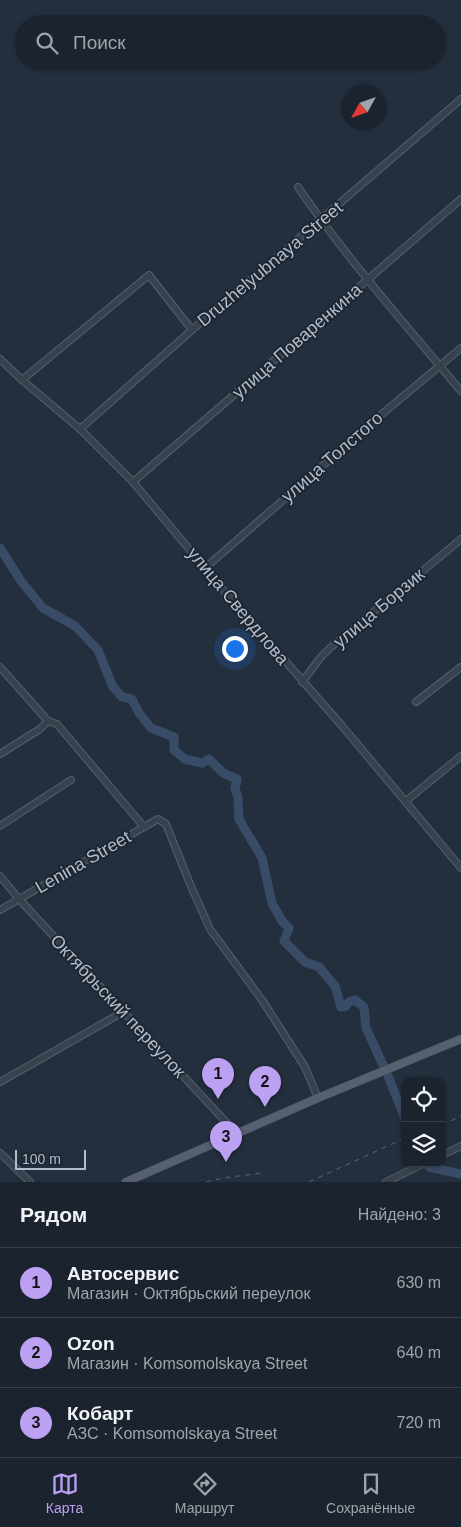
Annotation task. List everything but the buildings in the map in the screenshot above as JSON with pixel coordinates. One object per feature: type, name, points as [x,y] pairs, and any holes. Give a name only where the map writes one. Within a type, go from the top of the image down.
[{"type":"main road","points":[[126,1182],[318,1098],[461,1039]]},
{"type":"street","name":"Druzhelyubnaya Street","points":[[80,429],[192,330],[461,99]]},
{"type":"street","points":[[298,186],[321,221],[461,391]]},
{"type":"street","name":"улица Поваренкина","points":[[133,482],[461,199]]},
{"type":"street","points":[[22,380],[149,275],[192,330]]},
{"type":"street","name":"улица Толстого","points":[[205,568],[461,348]]},
{"type":"street","name":"улица Свердлова","points":[[0,359],[80,429],[133,482],[461,868]]},
{"type":"street","name":"улица Борзик","points":[[302,682],[330,648],[461,539]]},
{"type":"street","points":[[416,702],[461,667]]},
{"type":"street","points":[[0,668],[48,722],[57,724],[144,827]]},
{"type":"street","points":[[0,754],[48,722]]},
{"type":"street","points":[[406,801],[461,756]]},
{"type":"street","points":[[0,826],[71,780]]},
{"type":"street","name":"Lenina Street","points":[[0,910],[158,819],[166,824],[210,929],[262,1000],[305,1067],[318,1098]]},
{"type":"street","name":"Октябрьский переулок","points":[[0,876],[19,899],[237,1134]]},
{"type":"street","points":[[0,1082],[123,1012]]},
{"type":"street","points":[[446,1153],[461,1146]]},
{"type":"street","points":[[0,1153],[30,1182]]},
{"type":"street","points":[[386,1182],[417,1167]]},
{"type":"waterway","points":[[0,548],[21,581],[43,608],[75,626],[98,650],[113,687],[122,697],[132,699],[139,713],[151,728],[174,737],[174,750],[185,759],[202,763],[209,759],[223,773],[237,779],[235,789],[238,797],[239,819],[262,858],[272,903],[282,921],[289,928],[284,941],[305,962],[319,967],[335,986],[341,1007],[355,1000],[364,1007],[366,1028],[383,1065]]},
{"type":"waterway","points":[[388,1076],[401,1108]]},
{"type":"waterway","points":[[429,1167],[461,1174]]},
{"type":"railway","points":[[446,1123],[461,1116]]},
{"type":"railway","points":[[309,1182],[401,1140]]},
{"type":"railway","points":[[206,1182],[263,1173]]},
{"type":"place","name":"Автосервис","points":[[218,1099]]},
{"type":"place","name":"Ozon","points":[[265,1107]]},
{"type":"place","name":"Кобарт","points":[[226,1162]]}]
